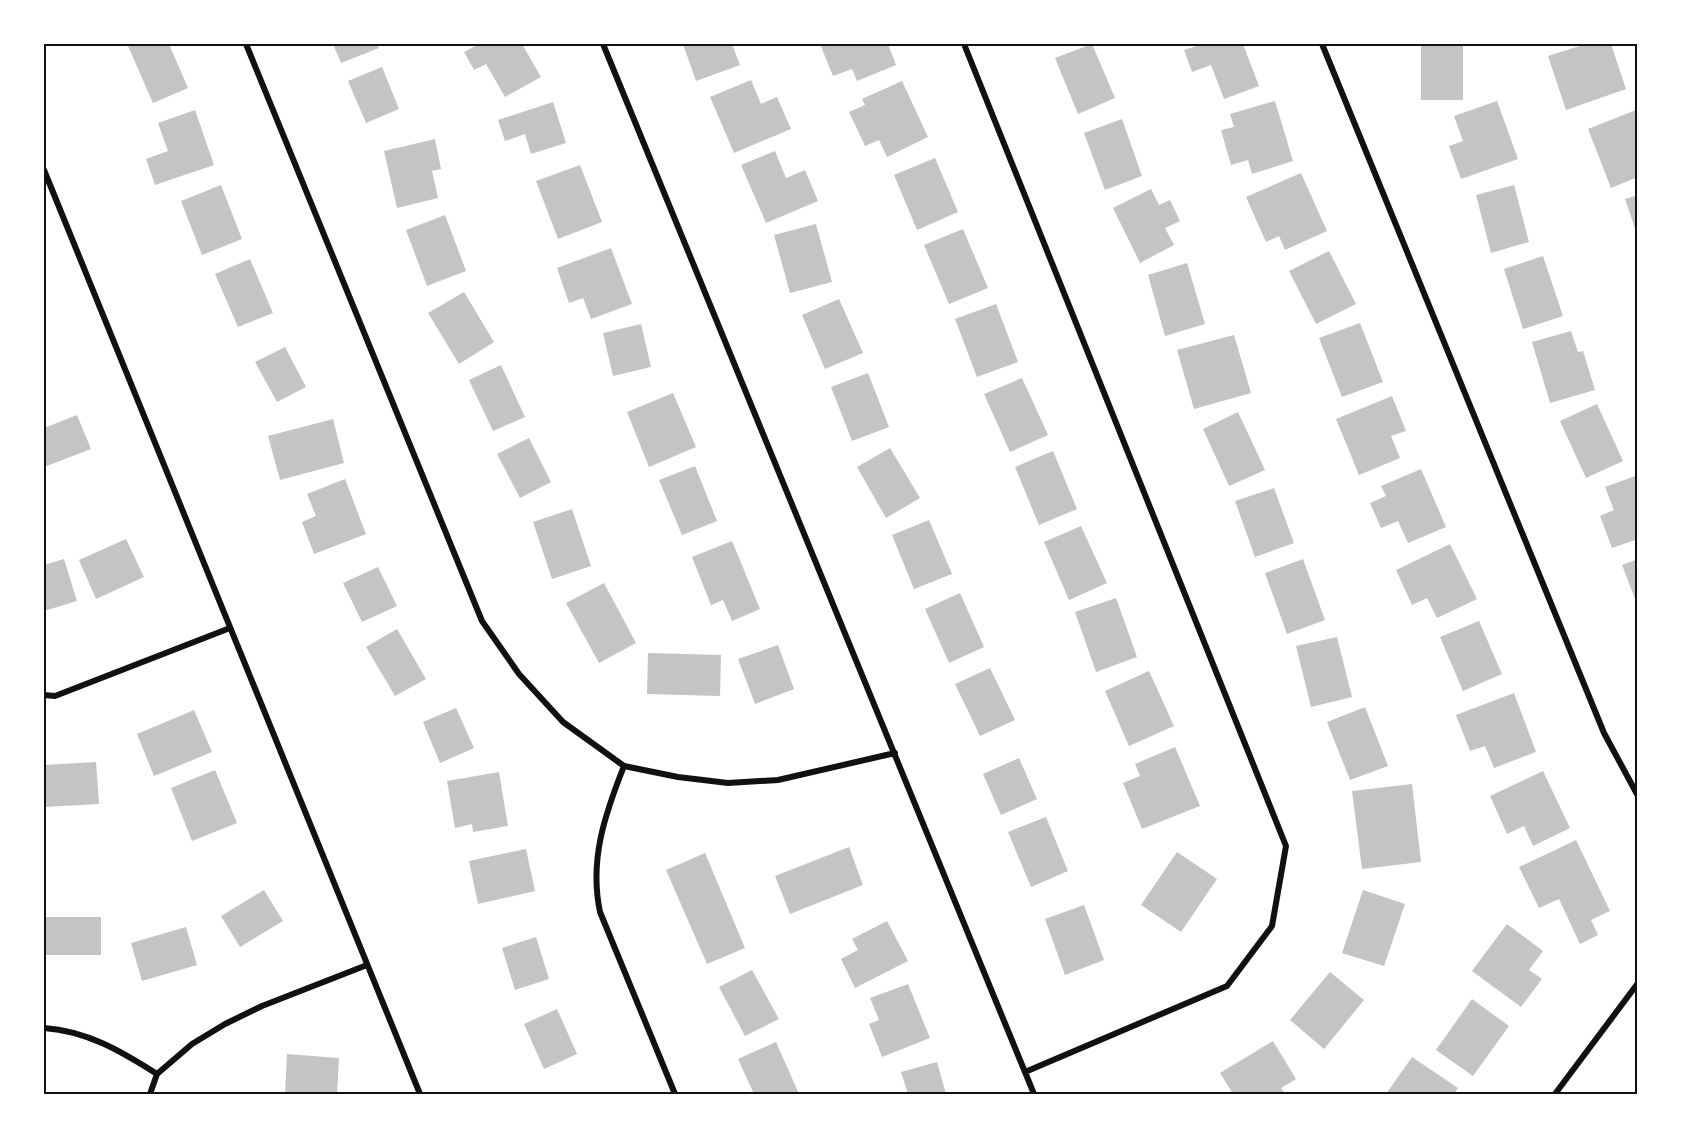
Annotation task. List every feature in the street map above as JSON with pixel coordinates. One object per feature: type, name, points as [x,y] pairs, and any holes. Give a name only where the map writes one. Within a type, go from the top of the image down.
[{"type":"street","points":[[246,44],[482,621],[519,674],[563,722],[624,766],[678,777],[728,783],[778,780],[895,753]]},
{"type":"street","points":[[603,44],[1034,1095]]},
{"type":"street","points":[[964,44],[1286,846],[1272,926],[1227,986],[1025,1072]]},
{"type":"street","points":[[1322,44],[1604,734],[1638,796]]},
{"type":"street","points":[[44,171],[420,1095]]},
{"type":"street","points":[[44,695],[55,696],[230,628]]},
{"type":"street","points":[[624,766],[608,806],[598,846],[596,892],[600,912],[675,1095]]},
{"type":"street","points":[[150,1095],[157,1074],[192,1044],[225,1024],[262,1006],[367,965]]},
{"type":"street","points":[[1554,1095],[1638,983]]},
{"type":"street","points":[[44,1028],[88,1035],[120,1050],[157,1074]]},
{"type":"building","points":[[169,44],[188,88],[153,103],[128,46]]},
{"type":"building","points":[[333,44],[377,44],[379,48],[341,63]]},
{"type":"building","points":[[479,44],[522,44],[541,77],[505,97],[486,64],[474,70],[464,52]]},
{"type":"building","points":[[683,44],[732,44],[740,65],[696,81]]},
{"type":"building","points":[[820,44],[888,44],[896,65],[857,81],[852,69],[833,76]]},
{"type":"building","points":[[1092,44],[1115,98],[1078,114],[1055,58]]},
{"type":"building","points":[[1203,44],[1243,44],[1259,86],[1224,99],[1211,65],[1192,72],[1184,50]]},
{"type":"building","points":[[1421,44],[1463,44],[1463,100],[1421,100]]},
{"type":"building","points":[[1586,44],[1611,44],[1626,89],[1566,110],[1548,56]]},
{"type":"building","points":[[382,67],[399,109],[366,123],[348,81]]},
{"type":"building","points":[[751,80],[761,104],[777,97],[791,129],[734,153],[710,97]]},
{"type":"building","points":[[902,81],[928,137],[887,157],[879,140],[865,146],[849,112],[865,105],[862,99]]},
{"type":"building","points":[[1275,101],[1293,161],[1252,174],[1248,160],[1231,165],[1221,130],[1234,127],[1230,114]]},
{"type":"building","points":[[1497,101],[1518,159],[1461,179],[1449,146],[1463,141],[1454,116]]},
{"type":"building","points":[[553,102],[566,143],[531,154],[525,134],[505,141],[498,120]]},
{"type":"building","points":[[195,110],[214,165],[155,185],[146,159],[168,151],[158,123]]},
{"type":"building","points":[[1636,110],[1638,177],[1611,188],[1588,129]]},
{"type":"building","points":[[1122,119],[1142,176],[1105,190],[1084,133]]},
{"type":"building","points":[[435,139],[441,169],[432,171],[438,198],[397,208],[384,151]]},
{"type":"building","points":[[775,151],[786,178],[805,170],[818,201],[766,223],[741,165]]},
{"type":"building","points":[[935,158],[958,212],[917,230],[894,175]]},
{"type":"building","points":[[580,165],[602,222],[558,239],[536,181]]},
{"type":"building","points":[[1301,173],[1327,231],[1285,250],[1279,236],[1266,242],[1246,197]]},
{"type":"building","points":[[221,185],[242,239],[202,255],[181,201]]},
{"type":"building","points":[[1514,185],[1529,242],[1491,253],[1476,195]]},
{"type":"building","points":[[1151,189],[1159,205],[1170,200],[1180,221],[1165,228],[1174,245],[1140,263],[1113,208]]},
{"type":"building","points":[[1638,195],[1638,234],[1637,234],[1625,199]]},
{"type":"building","points":[[445,215],[466,271],[427,286],[406,230]]},
{"type":"building","points":[[816,224],[832,282],[790,293],[774,235]]},
{"type":"building","points":[[963,229],[988,288],[949,304],[924,245]]},
{"type":"building","points":[[611,248],[632,304],[591,319],[583,298],[569,303],[557,268]]},
{"type":"building","points":[[1329,251],[1356,304],[1316,324],[1289,271]]},
{"type":"building","points":[[1543,256],[1563,316],[1523,329],[1504,269]]},
{"type":"building","points":[[250,259],[273,313],[238,327],[215,274]]},
{"type":"building","points":[[1187,263],[1205,324],[1165,336],[1148,275]]},
{"type":"building","points":[[464,292],[494,342],[459,364],[428,313]]},
{"type":"building","points":[[839,299],[863,353],[825,369],[802,315]]},
{"type":"building","points":[[996,304],[1018,362],[977,377],[955,319]]},
{"type":"building","points":[[1360,323],[1383,382],[1342,397],[1319,338]]},
{"type":"building","points":[[641,324],[651,367],[613,376],[603,333]]},
{"type":"building","points":[[1571,331],[1578,352],[1583,351],[1595,390],[1550,403],[1532,342]]},
{"type":"building","points":[[1234,335],[1251,393],[1194,409],[1177,350]]},
{"type":"building","points":[[285,347],[306,387],[277,402],[255,362]]},
{"type":"building","points":[[501,365],[525,417],[493,431],[469,380]]},
{"type":"building","points":[[868,373],[889,427],[852,441],[831,387]]},
{"type":"building","points":[[1022,378],[1048,435],[1010,452],[984,394]]},
{"type":"building","points":[[673,393],[696,447],[649,467],[627,412]]},
{"type":"building","points":[[1392,396],[1406,431],[1391,436],[1400,458],[1359,475],[1336,419]]},
{"type":"building","points":[[1597,404],[1623,461],[1586,478],[1560,421]]},
{"type":"building","points":[[1238,412],[1265,470],[1229,486],[1203,429]]},
{"type":"building","points":[[77,415],[91,449],[44,467],[44,428]]},
{"type":"building","points":[[333,419],[344,463],[280,480],[268,436]]},
{"type":"building","points":[[529,438],[551,482],[520,498],[497,454]]},
{"type":"building","points":[[890,448],[920,498],[886,518],[857,467]]},
{"type":"building","points":[[1053,451],[1077,509],[1039,525],[1015,467]]},
{"type":"building","points":[[695,466],[717,521],[682,535],[659,480]]},
{"type":"building","points":[[1421,469],[1446,527],[1408,543],[1398,521],[1381,528],[1370,503],[1386,496],[1381,486]]},
{"type":"building","points":[[1638,475],[1638,539],[1612,548],[1600,516],[1614,510],[1605,487]]},
{"type":"building","points":[[345,479],[366,534],[314,554],[302,522],[316,516],[307,494]]},
{"type":"building","points":[[1274,488],[1294,543],[1255,557],[1235,501]]},
{"type":"building","points":[[572,509],[591,566],[552,579],[533,522]]},
{"type":"building","points":[[929,520],[952,574],[914,589],[892,535]]},
{"type":"building","points":[[1081,526],[1107,583],[1069,600],[1044,542]]},
{"type":"building","points":[[126,539],[144,577],[96,599],[79,560]]},
{"type":"building","points":[[732,541],[760,609],[732,621],[723,600],[711,605],[692,557]]},
{"type":"building","points":[[1450,544],[1477,599],[1437,618],[1427,598],[1412,605],[1396,570]]},
{"type":"building","points":[[64,559],[77,601],[44,611],[44,565]]},
{"type":"building","points":[[1303,559],[1325,620],[1287,634],[1265,573]]},
{"type":"building","points":[[1638,559],[1638,604],[1637,604],[1622,565]]},
{"type":"building","points":[[378,567],[397,606],[362,622],[343,583]]},
{"type":"building","points":[[604,583],[636,643],[599,663],[566,603]]},
{"type":"building","points":[[960,593],[984,647],[949,663],[925,609]]},
{"type":"building","points":[[1116,598],[1137,657],[1096,672],[1075,612]]},
{"type":"building","points":[[1479,621],[1502,674],[1463,691],[1440,637]]},
{"type":"building","points":[[397,629],[426,679],[395,696],[366,647]]},
{"type":"building","points":[[1337,637],[1352,697],[1311,707],[1296,646]]},
{"type":"building","points":[[778,645],[794,689],[755,704],[738,659]]},
{"type":"building","points":[[648,653],[721,655],[720,696],[647,694]]},
{"type":"building","points":[[990,668],[1015,720],[980,736],[955,684]]},
{"type":"building","points":[[1149,671],[1174,726],[1129,746],[1105,691]]},
{"type":"building","points":[[1514,693],[1536,752],[1494,768],[1485,746],[1470,751],[1456,715]]},
{"type":"building","points":[[1365,707],[1388,766],[1350,780],[1327,722]]},
{"type":"building","points":[[456,708],[474,748],[440,763],[423,722]]},
{"type":"building","points":[[194,710],[212,752],[154,776],[137,734]]},
{"type":"building","points":[[1175,747],[1200,806],[1142,829],[1123,783],[1140,776],[1135,764]]},
{"type":"building","points":[[1019,758],[1037,799],[1001,815],[983,774]]},
{"type":"building","points":[[96,762],[99,804],[44,807],[44,765]]},
{"type":"building","points":[[215,770],[237,823],[192,841],[171,788]]},
{"type":"building","points":[[1543,771],[1570,828],[1533,846],[1524,826],[1507,834],[1490,796]]},
{"type":"building","points":[[499,772],[508,826],[473,832],[472,824],[455,828],[447,781]]},
{"type":"building","points":[[1412,784],[1421,862],[1362,869],[1352,791]]},
{"type":"building","points":[[1046,817],[1068,871],[1031,887],[1008,832]]},
{"type":"building","points":[[1576,840],[1610,911],[1591,920],[1598,935],[1580,944],[1559,899],[1539,908],[1519,867]]},
{"type":"building","points":[[849,847],[863,885],[790,914],[775,876]]},
{"type":"building","points":[[526,849],[535,891],[478,904],[469,861]]},
{"type":"building","points":[[1177,852],[1217,879],[1181,932],[1141,905]]},
{"type":"building","points":[[705,853],[745,948],[707,964],[666,870]]},
{"type":"building","points":[[264,890],[283,921],[240,947],[221,916]]},
{"type":"building","points":[[1363,890],[1405,904],[1384,966],[1342,953]]},
{"type":"building","points":[[1084,905],[1104,960],[1065,975],[1045,919]]},
{"type":"building","points":[[44,917],[101,917],[101,955],[44,955]]},
{"type":"building","points":[[887,921],[908,961],[855,988],[841,959],[858,950],[852,939]]},
{"type":"building","points":[[1507,924],[1543,951],[1529,970],[1542,979],[1521,1007],[1472,971]]},
{"type":"building","points":[[186,927],[197,965],[142,981],[131,943]]},
{"type":"building","points":[[536,937],[549,979],[515,990],[502,948]]},
{"type":"building","points":[[752,970],[779,1019],[745,1036],[719,987]]},
{"type":"building","points":[[1330,972],[1364,1000],[1324,1049],[1290,1020]]},
{"type":"building","points":[[908,984],[930,1038],[882,1057],[869,1024],[879,1020],[870,998]]},
{"type":"building","points":[[1472,999],[1509,1026],[1473,1076],[1436,1050]]},
{"type":"building","points":[[557,1009],[577,1054],[544,1069],[524,1024]]},
{"type":"building","points":[[1273,1041],[1296,1079],[1281,1088],[1285,1094],[1233,1094],[1220,1073]]},
{"type":"building","points":[[776,1042],[799,1094],[754,1094],[738,1059]]},
{"type":"building","points":[[287,1054],[339,1058],[337,1094],[285,1093]]},
{"type":"building","points":[[1412,1057],[1458,1088],[1454,1094],[1386,1094]]},
{"type":"building","points":[[937,1062],[946,1094],[908,1094],[901,1072]]}]
